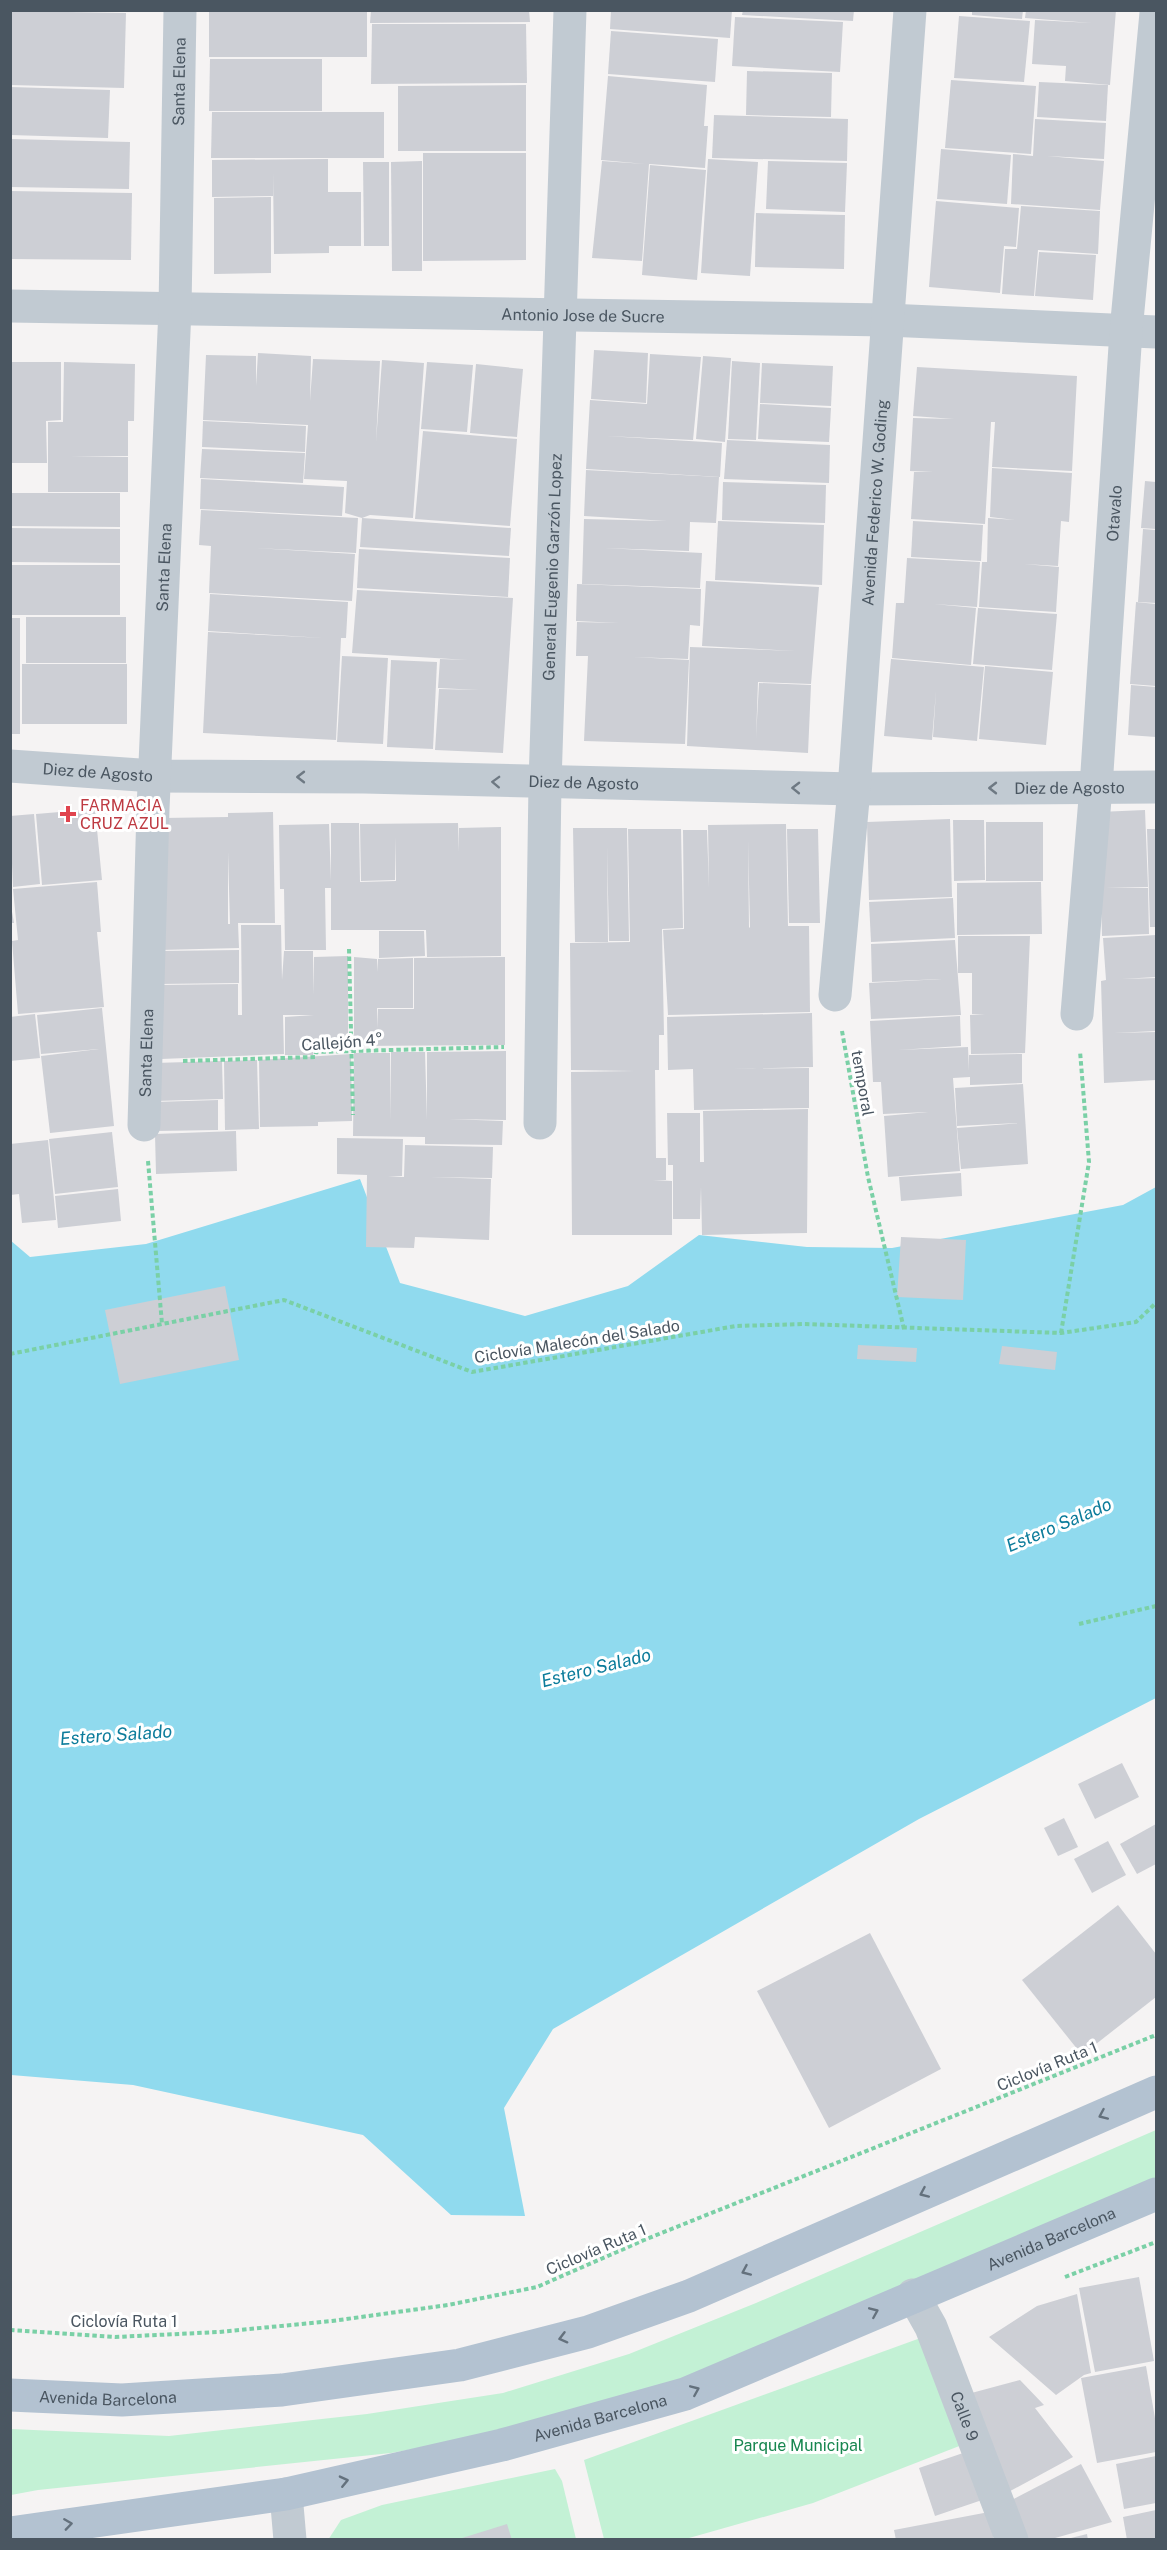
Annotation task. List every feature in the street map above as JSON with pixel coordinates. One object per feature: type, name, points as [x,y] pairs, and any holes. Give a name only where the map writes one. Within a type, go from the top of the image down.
[{"type":"main road","name":"Avenida Barcelona","points":[[10,2395],[122,2400],[282,2390],[460,2365],[577,2334],[689,2296],[1156,2092]]},
{"type":"main road","name":"Avenida Barcelona","points":[[10,2533],[286,2494],[502,2445],[685,2394],[914,2295],[1154,2202]]},
{"type":"street","name":"Santa Elena","points":[[144,1125],[154,776],[175,309],[180,10]]},
{"type":"street","name":"General Eugenio Garzón Lopez","points":[[540,1123],[544,783],[570,10]]},
{"type":"street","name":"Avenida Federico W. Goding","points":[[835,995],[854,789],[910,10]]},
{"type":"street","name":"Otavalo","points":[[1077,1014],[1096,787],[1141,332],[1156,14]]},
{"type":"street","name":"Antonio Jose de Sucre","points":[[10,306],[887,320],[1141,332]]},
{"type":"street","name":"Diez de Agosto","points":[[10,766],[154,776],[364,777],[854,789],[1156,786]]},
{"type":"street","name":"Calle 9","points":[[914,2295],[932,2327],[1012,2540]]},
{"type":"street","points":[[286,2494],[290,2540]]},
{"type":"path","points":[[349,949],[353,1115]]},
{"type":"path","name":"temporal","points":[[835,995],[868,1177],[904,1329]]},
{"type":"path","points":[[1061,1333],[1089,1162],[1077,1014]]},
{"type":"path","name":"Callejón 4°","points":[[145,1062],[315,1057],[316,1052],[540,1046]]},
{"type":"path","points":[[148,1162],[162,1324]]},
{"type":"path","name":"Ciclovía Malecón del Salado","points":[[10,1354],[284,1300],[472,1372],[736,1326],[804,1324],[1061,1333],[1136,1322],[1156,1303]]},
{"type":"path","points":[[1079,1624],[1156,1606]]},
{"type":"path","name":"Ciclovía Ruta 1","points":[[10,2330],[115,2337],[219,2332],[332,2321],[448,2305],[537,2287],[645,2240],[1156,2035]]},
{"type":"green space","points":[[1156,2130],[1156,2180],[727,2365],[559,2422],[391,2453],[38,2490],[11,2495],[11,2429],[169,2436],[367,2414],[503,2393],[629,2354],[756,2303]]},
{"type":"green space","name":"Parque Municipal","points":[[926,2336],[967,2443],[813,2503],[682,2540],[604,2539],[584,2460]]},
{"type":"green space","points":[[555,2469],[562,2481],[576,2539],[328,2540],[341,2520],[382,2505]]},
{"type":"water","name":"Estero Salado","points":[[360,1179],[400,1283],[525,1316],[628,1286],[699,1235],[807,1247],[892,1248],[1123,1205],[1156,1187],[1156,1698],[919,1819],[553,2029],[504,2108],[525,2216],[451,2215],[363,2135],[133,2085],[11,2075],[10,1240],[30,1257],[146,1244]]},
{"type":"building","points":[[371,10],[529,10],[530,22],[370,23]]},
{"type":"building","points":[[611,10],[732,10],[730,38],[610,29]]},
{"type":"building","points":[[743,10],[854,10],[853,21],[742,15]]},
{"type":"building","points":[[972,10],[1023,10],[1022,19],[972,15]]},
{"type":"building","points":[[1026,10],[1116,10],[1110,85],[1065,81],[1066,66],[1032,64],[1035,20],[1092,23],[1025,18]]},
{"type":"building","points":[[10,11],[126,13],[124,88],[10,85]]},
{"type":"building","points":[[209,12],[367,12],[367,57],[209,57]]},
{"type":"building","points":[[959,16],[1030,21],[1024,82],[954,78]]},
{"type":"building","points":[[735,17],[843,22],[840,72],[732,66]]},
{"type":"building","points":[[372,24],[526,24],[527,83],[371,84]]},
{"type":"building","points":[[611,31],[718,39],[715,82],[608,74]]},
{"type":"building","points":[[210,59],[322,59],[322,111],[209,111]]},
{"type":"building","points":[[747,71],[832,73],[831,117],[746,115]]},
{"type":"building","points":[[608,76],[707,85],[704,126],[708,126],[705,168],[649,164],[642,261],[592,258],[602,161],[645,164],[601,160]]},
{"type":"building","points":[[951,80],[1036,86],[1031,154],[945,148]]},
{"type":"building","points":[[1039,82],[1108,85],[1106,121],[1037,117]]},
{"type":"building","points":[[526,85],[526,151],[398,151],[398,86]]},
{"type":"building","points":[[10,87],[110,90],[108,138],[10,135]]},
{"type":"building","points":[[212,112],[384,112],[384,158],[211,158]]},
{"type":"building","points":[[714,115],[848,119],[847,161],[712,158]]},
{"type":"building","points":[[1035,119],[1106,123],[1104,159],[1047,156],[1104,161],[1100,210],[1011,204],[1013,154],[1033,156]]},
{"type":"building","points":[[10,139],[130,142],[129,189],[10,187]]},
{"type":"building","points":[[941,149],[1011,155],[1007,204],[937,199]]},
{"type":"building","points":[[423,153],[526,153],[526,260],[423,261]]},
{"type":"building","points":[[328,159],[328,192],[361,192],[361,246],[329,246],[329,253],[274,254],[273,172],[273,196],[212,197],[212,160]]},
{"type":"building","points":[[708,159],[758,162],[750,276],[701,273]]},
{"type":"building","points":[[422,161],[422,271],[392,271],[391,162]]},
{"type":"building","points":[[768,161],[847,163],[845,212],[766,209]]},
{"type":"building","points":[[363,162],[389,162],[389,246],[364,246]]},
{"type":"building","points":[[650,165],[706,170],[697,280],[642,275]]},
{"type":"building","points":[[10,191],[132,193],[131,260],[10,259]]},
{"type":"building","points":[[271,197],[271,273],[214,274],[214,198]]},
{"type":"building","points":[[936,201],[1019,208],[1016,247],[1004,246],[1000,293],[929,287]]},
{"type":"building","points":[[1021,206],[1100,211],[1098,254],[1038,250],[1034,296],[1002,294],[1005,249],[1017,249]]},
{"type":"building","points":[[756,213],[845,215],[844,269],[755,267]]},
{"type":"building","points":[[1039,252],[1096,255],[1093,300],[1035,296]]},
{"type":"building","points":[[594,350],[648,353],[646,403],[591,399]]},
{"type":"building","points":[[258,353],[311,356],[310,401],[313,359],[380,361],[376,442],[382,360],[424,363],[413,518],[370,515],[362,518],[345,513],[347,481],[304,479],[308,425],[203,420],[206,355],[256,356],[256,386]]},
{"type":"building","points":[[650,354],[701,357],[693,440],[606,436],[722,443],[720,477],[586,469],[590,400],[647,404]]},
{"type":"building","points":[[703,356],[731,358],[725,442],[696,439]]},
{"type":"building","points":[[732,361],[760,363],[756,440],[728,439]]},
{"type":"building","points":[[10,362],[61,362],[61,420],[46,421],[47,463],[10,463]]},
{"type":"building","points":[[64,362],[135,364],[134,421],[128,421],[128,456],[71,456],[128,457],[128,492],[48,492],[48,422],[63,422]]},
{"type":"building","points":[[427,362],[473,365],[467,432],[421,429]]},
{"type":"building","points":[[762,363],[833,366],[831,406],[760,403]]},
{"type":"building","points":[[476,364],[523,369],[517,437],[470,433]]},
{"type":"building","points":[[917,367],[1077,376],[1072,471],[992,467],[995,422],[991,422],[985,524],[911,519],[914,472],[933,472],[910,471],[913,418],[954,419],[913,416]]},
{"type":"building","points":[[760,404],[831,408],[829,442],[758,439]]},
{"type":"building","points":[[203,421],[306,426],[305,452],[202,447]]},
{"type":"building","points":[[423,431],[517,439],[510,526],[415,519]]},
{"type":"building","points":[[727,440],[830,445],[829,483],[724,479]]},
{"type":"building","points":[[202,449],[305,453],[303,483],[200,478]]},
{"type":"building","points":[[992,468],[1072,473],[1069,522],[1061,521],[1058,566],[1024,564],[1059,567],[1056,612],[979,607],[982,562],[987,562],[988,518],[1015,520],[990,517]]},
{"type":"building","points":[[586,470],[719,477],[716,523],[690,522],[689,551],[604,548],[702,553],[700,588],[582,584],[584,519],[667,521],[584,516]]},
{"type":"building","points":[[201,479],[344,487],[342,516],[200,509]]},
{"type":"building","points":[[1145,481],[1156,482],[1156,529],[1141,528]]},
{"type":"building","points":[[723,482],[826,485],[825,523],[722,520]]},
{"type":"building","points":[[10,493],[120,493],[120,527],[10,526]]},
{"type":"building","points":[[201,510],[358,518],[356,553],[255,548],[355,554],[352,601],[209,593],[211,546],[199,545]]},
{"type":"building","points":[[362,518],[511,528],[509,556],[360,547]]},
{"type":"building","points":[[718,521],[824,525],[822,585],[715,580]]},
{"type":"building","points":[[913,521],[983,525],[981,561],[911,557]]},
{"type":"building","points":[[10,528],[120,529],[120,563],[10,562]]},
{"type":"building","points":[[1143,529],[1156,530],[1156,603],[1138,602]]},
{"type":"building","points":[[359,549],[510,558],[508,597],[357,588]]},
{"type":"building","points":[[907,558],[980,562],[977,607],[934,604],[976,608],[971,665],[892,658],[896,603],[904,603]]},
{"type":"building","points":[[10,565],[120,565],[120,615],[10,615]]},
{"type":"building","points":[[706,581],[819,587],[811,684],[758,682],[756,738],[759,683],[811,685],[808,753],[687,746],[690,647],[796,651],[702,646]]},
{"type":"building","points":[[577,584],[701,589],[700,626],[690,625],[688,659],[633,657],[689,660],[685,744],[584,741],[588,656],[576,656],[577,622],[619,623],[576,621]]},
{"type":"building","points":[[357,590],[513,598],[503,753],[435,750],[439,689],[479,690],[438,688],[440,659],[468,660],[352,653]]},
{"type":"building","points":[[210,594],[348,602],[346,638],[341,638],[336,740],[203,733],[208,632],[324,638],[208,631]]},
{"type":"building","points":[[1136,602],[1156,604],[1156,686],[1130,684]]},
{"type":"building","points":[[978,608],[1057,614],[1052,670],[973,664]]},
{"type":"building","points":[[26,617],[126,617],[126,663],[26,663]]},
{"type":"building","points":[[10,618],[20,618],[20,734],[10,734]]},
{"type":"building","points":[[342,656],[388,658],[383,744],[337,742]]},
{"type":"building","points":[[891,659],[984,667],[977,741],[933,737],[936,691],[932,740],[884,736]]},
{"type":"building","points":[[391,660],[437,662],[433,749],[387,747]]},
{"type":"building","points":[[22,664],[127,664],[127,724],[22,724]]},
{"type":"building","points":[[985,666],[1053,672],[1046,745],[979,739]]},
{"type":"building","points":[[1131,685],[1156,687],[1156,737],[1128,735]]},
{"type":"building","points":[[95,809],[102,880],[42,885],[36,814]]},
{"type":"building","points":[[1145,810],[1148,887],[1106,888],[1148,888],[1149,934],[1102,936],[1099,812]]},
{"type":"building","points":[[273,812],[275,923],[238,923],[239,948],[160,950],[163,818],[228,817],[228,813]],"holes":[[[228,852],[230,924],[228,924]]]},
{"type":"building","points":[[34,814],[40,884],[13,887],[10,816]]},
{"type":"building","points":[[950,819],[952,897],[869,900],[867,822]]},
{"type":"building","points":[[953,820],[984,820],[985,880],[954,881]]},
{"type":"building","points":[[986,822],[1043,822],[1043,881],[986,881]]},
{"type":"building","points":[[331,823],[359,823],[360,882],[396,881],[396,837],[395,880],[361,881],[360,824],[458,823],[459,852],[459,828],[501,827],[501,956],[427,957],[426,930],[331,930],[331,888],[325,888],[326,950],[285,950],[284,889],[280,889],[279,825],[329,824],[331,881]]},
{"type":"building","points":[[786,824],[788,926],[809,926],[810,1012],[668,1015],[663,930],[684,929],[683,830],[707,830],[709,888],[708,825]],"holes":[[[748,840],[750,927],[749,928]]]},
{"type":"building","points":[[573,828],[627,828],[629,941],[609,941],[607,846],[608,942],[575,942]]},
{"type":"building","points":[[628,829],[681,829],[683,928],[662,929],[664,1035],[659,1035],[659,1070],[655,1070],[656,1158],[666,1158],[666,1180],[653,1180],[672,1181],[672,1235],[572,1235],[571,1072],[634,1071],[571,1070],[570,943],[630,942]]},
{"type":"building","points":[[787,829],[818,829],[820,923],[789,923]]},
{"type":"building","points":[[1147,829],[1156,829],[1156,927],[1150,927]]},
{"type":"building","points":[[97,882],[101,932],[97,932],[104,1007],[18,1014],[12,941],[18,940],[13,889]]},
{"type":"building","points":[[1041,882],[1042,934],[957,935],[957,883]]},
{"type":"building","points":[[953,898],[955,938],[871,942],[869,902]]},
{"type":"building","points":[[10,900],[14,923],[10,923]]},
{"type":"building","points":[[241,925],[281,925],[282,980],[284,951],[313,951],[313,995],[314,957],[348,956],[348,1049],[313,1050],[313,1055],[285,1055],[285,1017],[314,1015],[283,1015],[284,1054],[161,1059],[160,985],[238,984],[238,1015],[242,1015]]},
{"type":"building","points":[[379,931],[424,931],[425,956],[379,958]]},
{"type":"building","points":[[1156,935],[1156,977],[1122,979],[1156,978],[1156,1031],[1114,1033],[1156,1032],[1156,1080],[1104,1083],[1101,981],[1106,980],[1103,938]]},
{"type":"building","points":[[958,936],[1030,936],[1025,1053],[971,1054],[970,1015],[985,1014],[972,1014],[972,973],[958,973]]},
{"type":"building","points":[[955,940],[961,1015],[871,1019],[869,983],[942,979],[872,982],[871,944]]},
{"type":"building","points":[[239,950],[239,983],[158,984],[158,951]]},
{"type":"building","points":[[354,957],[377,959],[377,972],[378,959],[413,958],[413,1008],[377,1008],[378,1028],[378,1009],[414,1009],[414,958],[505,957],[505,1045],[354,1046]]},
{"type":"building","points":[[102,1008],[114,1126],[50,1133],[41,1056],[99,1049],[41,1054],[37,1015]]},
{"type":"building","points":[[812,1013],[813,1067],[730,1069],[809,1068],[809,1108],[694,1110],[693,1069],[668,1070],[667,1017]]},
{"type":"building","points":[[35,1014],[40,1058],[10,1061],[10,1017]]},
{"type":"building","points":[[960,1016],[961,1046],[898,1050],[968,1047],[969,1071],[969,1055],[1022,1054],[1022,1083],[970,1085],[970,1077],[953,1078],[960,1171],[888,1177],[884,1116],[928,1112],[883,1114],[881,1082],[873,1082],[870,1021]]},
{"type":"building","points":[[506,1051],[506,1120],[449,1119],[503,1121],[502,1145],[425,1144],[425,1137],[353,1136],[354,1053],[390,1053],[390,1121],[391,1052],[425,1052],[427,1120],[427,1052]]},
{"type":"building","points":[[351,1054],[352,1121],[318,1122],[318,1126],[260,1127],[259,1060]]},
{"type":"building","points":[[257,1060],[259,1129],[225,1130],[224,1061]]},
{"type":"building","points":[[222,1061],[223,1099],[155,1101],[154,1063]]},
{"type":"building","points":[[1023,1084],[1028,1164],[961,1169],[957,1128],[1020,1123],[957,1126],[955,1088]]},
{"type":"building","points":[[218,1100],[218,1130],[156,1131],[155,1102]]},
{"type":"building","points":[[808,1109],[807,1233],[702,1235],[701,1187],[700,1219],[673,1219],[673,1165],[668,1165],[667,1113],[700,1113],[700,1162],[704,1162],[703,1111]]},
{"type":"building","points":[[236,1131],[237,1171],[156,1174],[155,1134]]},
{"type":"building","points":[[112,1132],[118,1187],[55,1194],[49,1139]]},
{"type":"building","points":[[337,1138],[403,1139],[402,1176],[388,1177],[404,1177],[405,1145],[493,1147],[492,1178],[430,1177],[491,1179],[489,1240],[415,1237],[414,1248],[366,1247],[367,1175],[337,1174]]},
{"type":"building","points":[[48,1140],[56,1220],[22,1223],[19,1194],[10,1195],[10,1144]]},
{"type":"building","points":[[961,1173],[962,1196],[901,1201],[899,1177]]},
{"type":"building","points":[[118,1189],[121,1221],[58,1228],[55,1196]]},
{"type":"building","points":[[901,1237],[966,1240],[963,1300],[897,1297]]},
{"type":"building","points":[[225,1286],[239,1360],[120,1384],[105,1310]]},
{"type":"building","points":[[858,1345],[917,1348],[916,1362],[857,1359]]},
{"type":"building","points":[[1002,1346],[1057,1352],[1055,1370],[999,1364]]},
{"type":"building","points":[[1122,1763],[1139,1797],[1095,1819],[1078,1784]]},
{"type":"building","points":[[1064,1818],[1078,1847],[1058,1856],[1044,1828]]},
{"type":"building","points":[[1156,1824],[1156,1864],[1137,1874],[1120,1844]]},
{"type":"building","points":[[1108,1841],[1126,1875],[1092,1893],[1074,1859]]},
{"type":"building","points":[[1118,1905],[1156,1954],[1156,1997],[1082,2055],[1022,1980]]},
{"type":"building","points":[[870,1933],[941,2069],[829,2128],[757,1991]]},
{"type":"building","points":[[1139,2277],[1154,2361],[1095,2372],[1079,2288]]},
{"type":"building","points":[[1077,2294],[1091,2373],[1084,2375],[1056,2395],[989,2337],[1037,2306]]},
{"type":"building","points":[[1146,2366],[1156,2424],[1156,2452],[1097,2463],[1081,2378]]},
{"type":"building","points":[[1020,2380],[1044,2405],[1035,2408],[1073,2457],[1003,2495],[964,2395]]},
{"type":"building","points":[[969,2451],[985,2499],[935,2516],[919,2468]]},
{"type":"building","points":[[1156,2456],[1156,2503],[1124,2509],[1116,2464]]},
{"type":"building","points":[[1081,2464],[1112,2522],[1048,2540],[1017,2540],[1004,2504]]},
{"type":"building","points":[[1156,2510],[1156,2540],[1127,2540],[1123,2517]]},
{"type":"building","points":[[989,2512],[994,2540],[896,2540],[894,2530]]},
{"type":"building","points":[[507,2524],[512,2540],[459,2540],[459,2539]]},
{"type":"building","points":[[1087,2534],[1088,2540],[1067,2540],[1067,2539]]},
{"type":"place","name":"FARMACIA CRUZ AZUL","points":[[68,814]]}]
